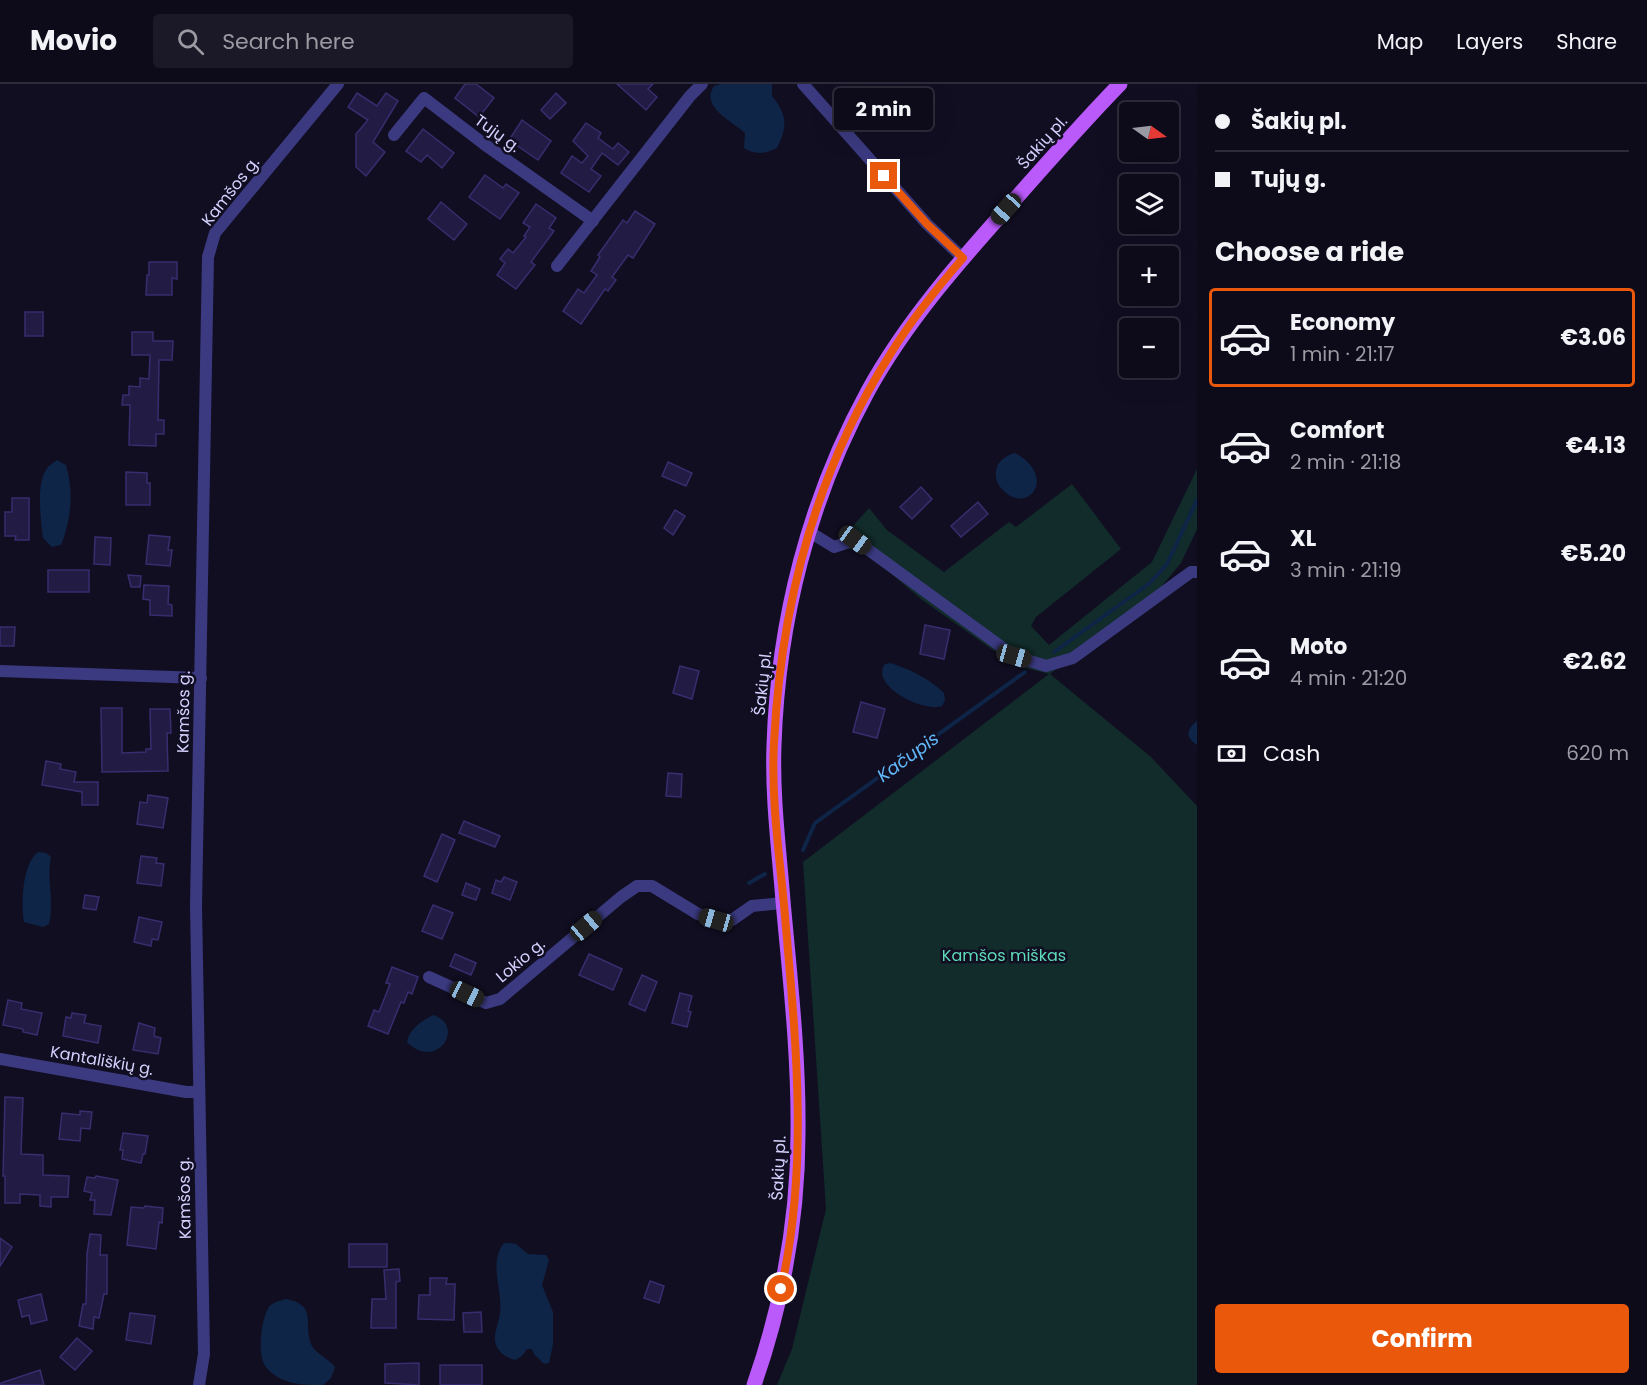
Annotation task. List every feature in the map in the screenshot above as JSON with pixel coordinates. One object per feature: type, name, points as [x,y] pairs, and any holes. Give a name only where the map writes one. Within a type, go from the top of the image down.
[{"type":"main road","name":"Šakių pl.","points":[[754,1385],[774,1321],[785,1273],[797,1179],[797,1081],[776,806],[774,745],[788,613],[808,531],[843,442],[868,391],[915,318],[963,258],[1120,84]]},
{"type":"street","name":"Kamšos g.","points":[[199,1385],[204,1354],[196,895],[208,256],[215,233],[338,84]]},
{"type":"street","points":[[557,266],[690,96],[702,84]]},
{"type":"street","points":[[802,84],[927,224],[963,258]]},
{"type":"street","name":"Tujų g.","points":[[394,135],[424,98],[484,144],[593,221]]},
{"type":"street","points":[[808,531],[834,547],[855,540],[1014,656],[1046,666],[1073,658],[1191,572],[1197,572]]},
{"type":"street","points":[[0,671],[201,678]]},
{"type":"street","name":"Lokio g.","points":[[429,977],[486,1003],[500,999],[637,886],[652,886],[698,914],[716,920],[732,920],[752,906],[783,903]]},
{"type":"street","name":"Kantališkių g.","points":[[0,1059],[186,1092],[199,1092]]},
{"type":"green space","name":"Kamšos miškas","points":[[1197,469],[1197,529],[1181,563],[1156,593],[1050,674],[1151,757],[1197,806],[1197,1385],[777,1385],[792,1349],[826,1209],[803,862],[1049,674],[1014,665],[921,599],[864,551],[834,547],[869,508],[887,530],[944,572],[1009,522],[1016,527],[1072,484],[1121,549],[1036,617],[1031,626],[1049,645],[1152,562]]},
{"type":"water","points":[[772,84],[772,96],[781,109],[784,120],[783,133],[777,148],[760,153],[744,148],[745,133],[719,112],[711,100],[714,86]]},
{"type":"water","points":[[1015,453],[1028,463],[1035,473],[1037,483],[1034,491],[1020,499],[1011,496],[1001,488],[996,475],[1000,461]]},
{"type":"water","points":[[57,460],[66,465],[70,485],[70,506],[61,545],[52,547],[43,538],[40,494],[46,470]]},
{"type":"water","points":[[891,663],[919,675],[944,693],[945,700],[942,706],[934,707],[912,702],[892,689],[885,681],[882,672],[885,664]]},
{"type":"water","points":[[1197,721],[1197,745],[1190,739],[1188,733]]},
{"type":"water","points":[[38,852],[46,853],[51,857],[49,874],[51,915],[49,924],[43,927],[24,922],[23,914],[26,875],[29,865]]},
{"type":"water","points":[[433,1015],[443,1021],[447,1028],[444,1044],[437,1050],[428,1052],[418,1050],[407,1042],[408,1037],[417,1026]]},
{"type":"water","points":[[504,1243],[516,1244],[528,1254],[546,1255],[549,1260],[542,1285],[553,1312],[553,1344],[549,1363],[544,1364],[532,1349],[527,1349],[515,1360],[511,1359],[502,1354],[496,1345],[495,1335],[500,1304],[497,1259]]},
{"type":"water","points":[[286,1299],[296,1302],[306,1311],[311,1344],[335,1367],[331,1378],[323,1385],[285,1381],[272,1373],[263,1362],[261,1337],[266,1313],[272,1304]]},
{"type":"building","points":[[465,84],[476,84],[494,98],[479,117],[455,98]]},
{"type":"building","points":[[617,84],[653,84],[648,89],[657,97],[646,110]]},
{"type":"building","points":[[357,93],[377,106],[386,93],[398,101],[373,142],[385,152],[366,176],[356,167],[356,134],[368,120],[348,107]]},
{"type":"building","points":[[556,93],[566,103],[550,119],[541,110]]},
{"type":"building","points":[[522,120],[551,141],[538,160],[509,140]]},
{"type":"building","points":[[586,123],[601,133],[598,138],[613,149],[618,143],[629,152],[618,165],[602,153],[591,169],[601,176],[589,192],[561,173],[572,156],[582,163],[588,156],[573,141]]},
{"type":"building","points":[[423,129],[454,153],[442,168],[427,155],[421,162],[406,151]]},
{"type":"building","points":[[485,175],[503,188],[506,184],[519,193],[500,219],[469,197]]},
{"type":"building","points":[[441,202],[467,224],[454,240],[428,219]]},
{"type":"building","points":[[536,204],[556,218],[549,228],[554,231],[531,262],[535,265],[516,289],[497,275],[505,263],[500,259],[508,249],[513,253],[526,237],[524,236],[530,227],[523,223]]},
{"type":"building","points":[[635,211],[655,224],[633,258],[628,255],[612,277],[616,280],[608,291],[605,289],[581,324],[563,311],[578,289],[584,293],[597,275],[591,271],[600,257],[598,255],[623,220],[627,223]]},
{"type":"building","points":[[149,262],[177,262],[177,279],[172,278],[172,295],[146,295]]},
{"type":"building","points":[[25,312],[43,312],[43,336],[25,336]]},
{"type":"building","points":[[132,332],[153,332],[153,341],[173,341],[172,360],[159,360],[158,420],[164,420],[164,434],[156,434],[156,446],[129,445],[130,405],[122,405],[123,395],[129,395],[129,386],[140,387],[140,378],[149,379],[150,355],[132,355]]},
{"type":"building","points":[[668,462],[692,473],[686,486],[662,476]]},
{"type":"building","points":[[126,472],[147,473],[147,483],[150,483],[150,505],[126,505]]},
{"type":"building","points":[[921,487],[932,499],[912,519],[900,507]]},
{"type":"building","points":[[12,498],[29,498],[29,540],[15,540],[16,536],[5,536],[5,512],[12,512]]},
{"type":"building","points":[[978,502],[988,514],[961,537],[951,526]]},
{"type":"building","points":[[675,510],[685,516],[673,535],[664,528]]},
{"type":"building","points":[[149,535],[170,537],[168,550],[172,550],[170,566],[146,564]]},
{"type":"building","points":[[95,537],[111,538],[110,565],[94,564]]},
{"type":"building","points":[[48,570],[89,570],[89,592],[48,592]]},
{"type":"building","points":[[128,575],[141,576],[140,587],[131,587]]},
{"type":"building","points":[[144,585],[169,586],[168,604],[172,605],[172,616],[150,615],[150,600],[143,599]]},
{"type":"building","points":[[925,625],[950,630],[944,659],[920,654]]},
{"type":"building","points":[[0,627],[15,627],[14,646],[0,646]]},
{"type":"building","points":[[680,666],[699,671],[692,699],[673,693]]},
{"type":"building","points":[[861,702],[885,709],[877,738],[853,732]]},
{"type":"building","points":[[101,708],[122,708],[122,753],[146,752],[146,749],[151,749],[150,709],[170,709],[171,733],[167,733],[168,771],[102,772]]},
{"type":"building","points":[[46,761],[61,764],[60,769],[76,772],[74,782],[98,782],[98,805],[82,805],[82,792],[42,785]]},
{"type":"building","points":[[668,773],[682,774],[681,797],[666,796]]},
{"type":"building","points":[[148,795],[168,798],[163,828],[137,824],[140,802],[147,803]]},
{"type":"building","points":[[464,821],[500,836],[495,847],[459,833]]},
{"type":"building","points":[[442,834],[455,840],[437,882],[424,876]]},
{"type":"building","points":[[141,856],[157,858],[156,863],[164,864],[161,886],[137,883]]},
{"type":"building","points":[[504,877],[517,882],[510,900],[492,893],[496,880],[501,882]]},
{"type":"building","points":[[466,883],[480,889],[476,900],[462,895]]},
{"type":"building","points":[[85,895],[99,897],[96,910],[83,908]]},
{"type":"building","points":[[433,905],[453,913],[442,939],[422,931]]},
{"type":"building","points":[[139,917],[162,922],[158,940],[152,939],[151,946],[134,942]]},
{"type":"building","points":[[455,954],[476,963],[471,975],[450,966]]},
{"type":"building","points":[[589,954],[622,969],[613,990],[579,975]]},
{"type":"building","points":[[392,967],[418,977],[412,994],[408,992],[404,1003],[401,1002],[388,1034],[368,1026],[374,1010],[379,1012],[390,984],[386,983]]},
{"type":"building","points":[[642,975],[657,982],[645,1011],[629,1004]]},
{"type":"building","points":[[680,993],[692,996],[687,1027],[672,1023]]},
{"type":"building","points":[[8,1000],[22,1003],[21,1009],[42,1013],[37,1035],[23,1032],[23,1029],[3,1025]]},
{"type":"building","points":[[72,1013],[86,1015],[84,1023],[101,1026],[98,1043],[63,1036],[66,1017],[71,1018]]},
{"type":"building","points":[[139,1023],[155,1028],[154,1036],[161,1038],[158,1054],[133,1050]]},
{"type":"building","points":[[5,1097],[23,1098],[21,1154],[43,1155],[43,1175],[69,1176],[68,1197],[51,1197],[51,1207],[40,1206],[40,1195],[20,1194],[20,1203],[5,1203],[5,1176],[3,1176]]},
{"type":"building","points":[[80,1111],[92,1112],[90,1129],[81,1128],[80,1141],[59,1139],[62,1113],[80,1115]]},
{"type":"building","points":[[123,1133],[148,1136],[141,1163],[122,1159],[123,1150],[120,1150]]},
{"type":"building","points":[[96,1176],[118,1180],[111,1215],[94,1214],[95,1200],[90,1200],[92,1193],[84,1191],[87,1177],[95,1178]]},
{"type":"building","points":[[145,1206],[163,1208],[156,1249],[127,1245],[131,1207],[144,1208]]},
{"type":"building","points":[[90,1234],[101,1235],[100,1255],[107,1255],[107,1294],[104,1294],[99,1318],[94,1317],[93,1329],[79,1326],[83,1304],[86,1304],[87,1254]]},
{"type":"building","points":[[0,1238],[12,1247],[0,1266]]},
{"type":"building","points":[[349,1244],[387,1244],[387,1267],[349,1267]]},
{"type":"building","points":[[399,1269],[400,1281],[396,1282],[396,1328],[371,1328],[372,1299],[386,1299],[384,1270]]},
{"type":"building","points":[[430,1278],[447,1278],[446,1284],[455,1284],[454,1320],[418,1319],[419,1295],[430,1295]]},
{"type":"building","points":[[650,1281],[664,1286],[659,1303],[644,1298]]},
{"type":"building","points":[[41,1294],[47,1320],[31,1324],[29,1315],[22,1317],[18,1300]]},
{"type":"building","points":[[481,1312],[482,1332],[464,1332],[463,1313]]},
{"type":"building","points":[[130,1313],[155,1316],[151,1344],[126,1340]]},
{"type":"building","points":[[77,1338],[92,1351],[75,1370],[60,1357]]},
{"type":"building","points":[[419,1363],[419,1385],[385,1383],[385,1364]]},
{"type":"building","points":[[440,1365],[482,1365],[482,1385],[440,1385]]},
{"type":"building","points":[[40,1370],[44,1385],[1,1385],[1,1383]]},
{"type":"waterway","name":"Kačupis","points":[[1054,652],[1150,583],[1167,564],[1197,500]]},
{"type":"waterway","name":"Kačupis","points":[[803,850],[815,823],[1025,672]]},
{"type":"waterway","name":"Kačupis","points":[[749,883],[765,874]]},
{"type":"route","points":[[781,1289],[797,1179],[798,1136],[797,1081],[776,806],[774,745],[788,613],[808,531],[819,499],[868,391],[915,318],[963,258],[927,224],[884,176]]}]
